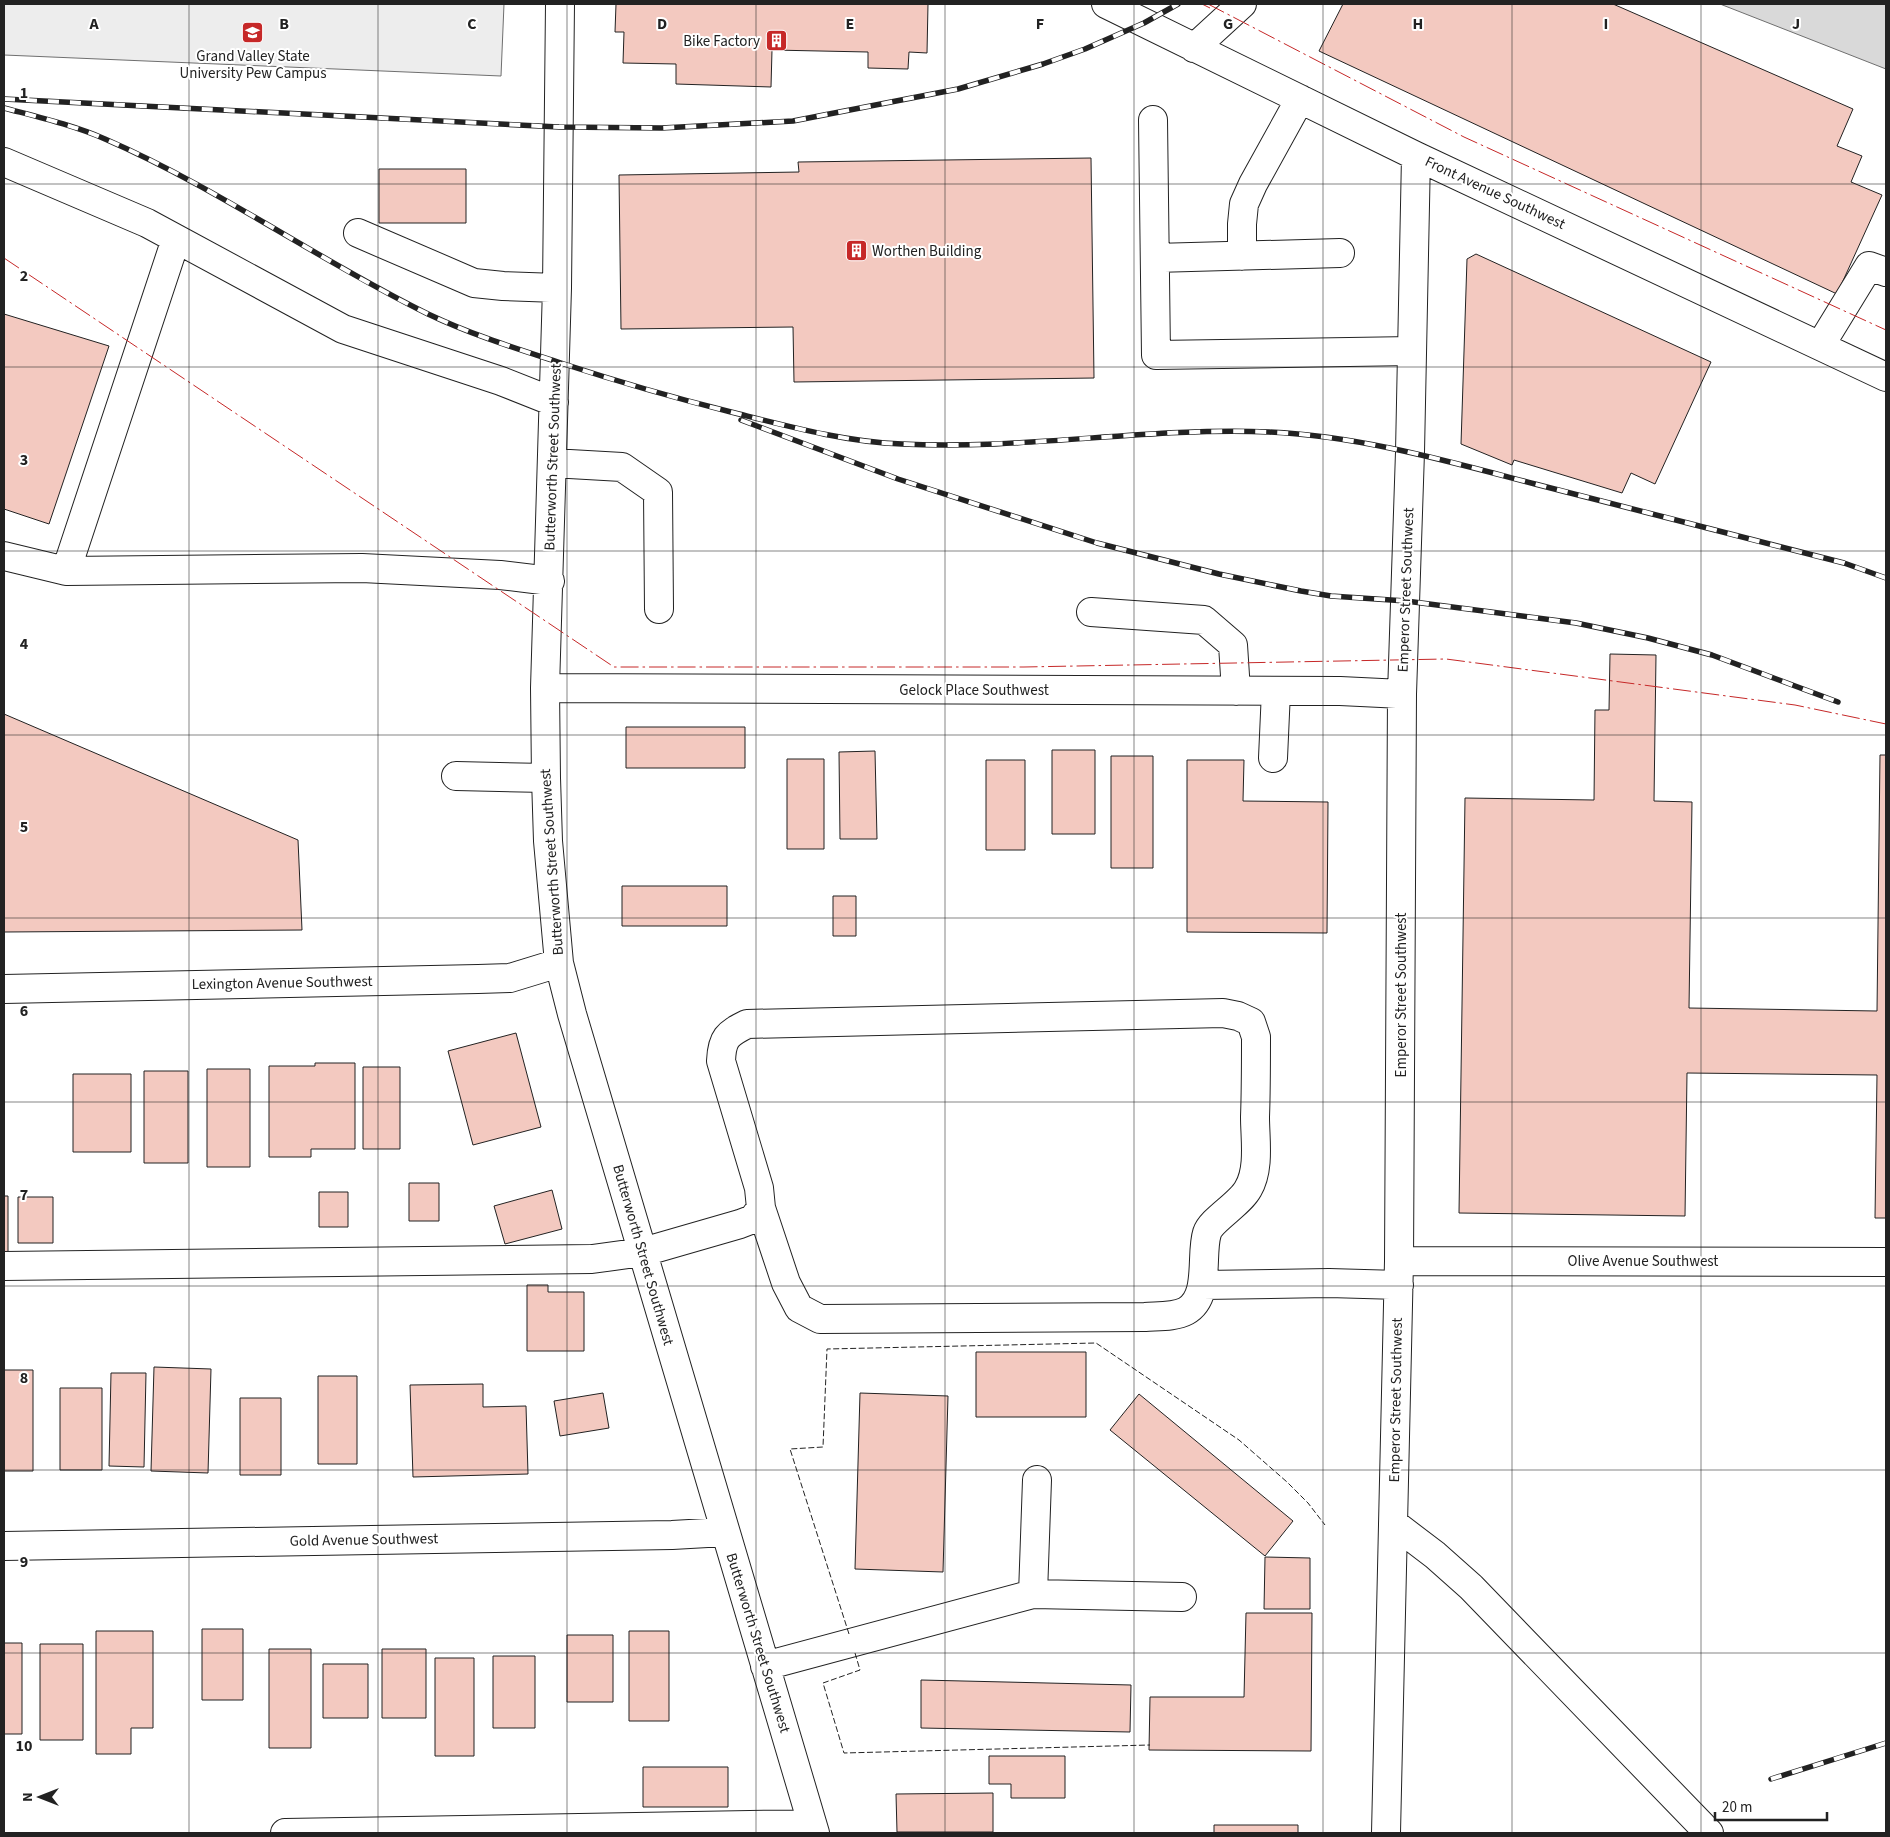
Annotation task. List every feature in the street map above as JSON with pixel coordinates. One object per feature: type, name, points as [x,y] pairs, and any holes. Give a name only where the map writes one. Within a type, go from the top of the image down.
[{"type":"street","name":"Butterworth Street Southwest","points":[[560,4],[557,288],[550,581],[545,688],[548,841],[559,963],[572,1014],[813,1828]]},
{"type":"street","name":"Front Avenue Southwest","points":[[1106,4],[1416,156],[1886,377]]},
{"type":"street","points":[[1194,48],[1242,4]]},
{"type":"street","points":[[1242,256],[1244,204],[1300,99]]},
{"type":"street","points":[[1153,120],[1156,355],[1412,351]]},
{"type":"street","name":"Emperor Street Southwest","points":[[1386,1833],[1399,1273],[1402,694],[1416,156]]},
{"type":"street","points":[[4,162],[147,223],[343,329],[501,381],[554,402]]},
{"type":"street","points":[[358,233],[474,283],[557,288]]},
{"type":"street","points":[[66,571],[176,239]]},
{"type":"street","points":[[1155,258],[1340,253]]},
{"type":"street","points":[[1820,346],[1869,266],[1886,272]]},
{"type":"street","points":[[552,463],[622,467],[658,492],[659,609]]},
{"type":"street","points":[[4,556],[66,571],[362,568],[500,575],[550,581]]},
{"type":"street","points":[[1091,612],[1204,620],[1233,645],[1236,691]]},
{"type":"street","name":"Gelock Place Southwest","points":[[545,688],[1276,691],[1402,694]]},
{"type":"street","points":[[1273,758],[1276,691]]},
{"type":"street","points":[[456,776],[546,778]]},
{"type":"street","name":"Lexington Avenue Southwest","points":[[4,989],[510,978],[559,963]]},
{"type":"street","points":[[1223,1013],[1238,1016],[1251,1022],[1256,1038],[1255,1166],[1249,1187],[1239,1202],[1207,1231],[1203,1285],[1195,1302],[1187,1311],[1145,1317],[820,1319],[799,1308],[786,1283],[761,1208],[759,1188],[721,1060],[722,1045],[729,1033],[747,1024],[1223,1013]]},
{"type":"street","points":[[4,1266],[592,1259],[643,1252],[687,1240],[753,1219],[761,1208]]},
{"type":"street","name":"Olive Avenue Southwest","points":[[1203,1285],[1329,1283],[1399,1273],[1886,1262]]},
{"type":"street","points":[[1034,1594],[1037,1480]]},
{"type":"street","points":[[1393,1523],[1471,1587],[1709,1833]]},
{"type":"street","name":"Gold Avenue Southwest","points":[[4,1546],[672,1535],[725,1532]]},
{"type":"street","points":[[765,1666],[1034,1594],[1182,1597]]},
{"type":"street","points":[[285,1833],[813,1828]]},
{"type":"shaded area","name":"Grand Valley State University Pew Campus","points":[[4,4],[504,4],[501,76],[4,55]]},
{"type":"shaded area","points":[[1720,4],[1886,4],[1886,69]]},
{"type":"building","name":"Bike Factory","points":[[616,4],[928,4],[927,53],[909,52],[908,69],[868,68],[868,52],[772,50],[771,87],[676,84],[676,64],[623,63],[624,32],[615,32]]},
{"type":"building","points":[[1343,4],[1613,4],[1853,109],[1837,146],[1862,156],[1851,182],[1882,195],[1837,294],[1319,51]]},
{"type":"building","name":"Worthen Building","points":[[1091,158],[1094,378],[794,382],[793,327],[621,329],[619,175],[799,172],[798,162]]},
{"type":"building","points":[[379,169],[466,169],[466,223],[379,223]]},
{"type":"building","points":[[1476,254],[1711,362],[1655,484],[1631,473],[1622,493],[1514,460],[1512,465],[1461,444],[1467,259]]},
{"type":"building","points":[[4,314],[109,346],[49,524],[4,509]]},
{"type":"building","points":[[1610,654],[1656,655],[1654,801],[1692,802],[1689,1008],[1877,1011],[1880,755],[1886,755],[1886,1218],[1875,1218],[1877,1075],[1687,1073],[1685,1216],[1459,1213],[1465,798],[1594,800],[1595,710],[1609,710]]},
{"type":"building","points":[[4,714],[298,840],[302,930],[4,932]]},
{"type":"building","points":[[626,727],[745,727],[745,768],[626,768]]},
{"type":"building","points":[[1052,750],[1095,750],[1095,834],[1052,834]]},
{"type":"building","points":[[875,751],[877,839],[840,839],[839,752]]},
{"type":"building","points":[[1111,756],[1153,756],[1153,868],[1111,868]]},
{"type":"building","points":[[787,759],[824,759],[824,849],[787,849]]},
{"type":"building","points":[[986,760],[1025,760],[1025,850],[986,850]]},
{"type":"building","points":[[1187,760],[1244,760],[1243,801],[1328,802],[1327,933],[1187,932]]},
{"type":"building","points":[[622,886],[727,886],[727,926],[622,926]]},
{"type":"building","points":[[833,896],[856,896],[856,936],[833,936]]},
{"type":"building","points":[[516,1033],[541,1127],[473,1145],[448,1051]]},
{"type":"building","points":[[315,1063],[355,1063],[355,1149],[311,1149],[311,1157],[269,1157],[269,1066],[315,1066]]},
{"type":"building","points":[[363,1067],[400,1067],[400,1149],[363,1149]]},
{"type":"building","points":[[207,1069],[250,1069],[250,1167],[207,1167]]},
{"type":"building","points":[[144,1071],[188,1071],[188,1163],[144,1163]]},
{"type":"building","points":[[73,1074],[131,1074],[131,1152],[73,1152]]},
{"type":"building","points":[[409,1183],[439,1183],[439,1221],[409,1221]]},
{"type":"building","points":[[552,1190],[562,1229],[505,1244],[494,1206]]},
{"type":"building","points":[[319,1192],[348,1192],[348,1227],[319,1227]]},
{"type":"building","points":[[4,1196],[8,1196],[8,1254],[4,1254]]},
{"type":"building","points":[[18,1197],[53,1197],[53,1243],[18,1243]]},
{"type":"building","points":[[527,1285],[548,1285],[548,1292],[584,1292],[584,1351],[527,1351]]},
{"type":"building","points":[[976,1352],[1086,1352],[1086,1417],[976,1417]]},
{"type":"building","points":[[154,1367],[211,1369],[208,1473],[151,1471]]},
{"type":"building","points":[[4,1370],[33,1370],[33,1471],[4,1471]]},
{"type":"building","points":[[111,1373],[146,1373],[144,1467],[109,1466]]},
{"type":"building","points":[[318,1376],[357,1376],[357,1464],[318,1464]]},
{"type":"building","points":[[483,1384],[483,1407],[526,1406],[528,1474],[413,1477],[410,1385]]},
{"type":"building","points":[[60,1388],[102,1388],[102,1470],[60,1470]]},
{"type":"building","points":[[603,1393],[609,1428],[560,1436],[554,1401]]},
{"type":"building","points":[[860,1393],[948,1396],[943,1572],[855,1569]]},
{"type":"building","points":[[1139,1394],[1293,1521],[1265,1556],[1110,1430]]},
{"type":"building","points":[[240,1398],[281,1398],[281,1475],[240,1475]]},
{"type":"building","points":[[1265,1557],[1310,1558],[1310,1609],[1264,1609]]},
{"type":"building","points":[[1246,1613],[1312,1613],[1311,1751],[1149,1750],[1150,1697],[1244,1697]]},
{"type":"building","points":[[202,1629],[243,1629],[243,1700],[202,1700]]},
{"type":"building","points":[[96,1631],[153,1631],[153,1728],[131,1728],[131,1754],[96,1754]]},
{"type":"building","points":[[629,1631],[669,1631],[669,1721],[629,1721]]},
{"type":"building","points":[[567,1635],[613,1635],[613,1702],[567,1702]]},
{"type":"building","points":[[4,1643],[22,1643],[22,1734],[4,1734]]},
{"type":"building","points":[[40,1644],[83,1644],[83,1740],[40,1740]]},
{"type":"building","points":[[269,1649],[311,1649],[311,1748],[269,1748]]},
{"type":"building","points":[[382,1649],[426,1649],[426,1718],[382,1718]]},
{"type":"building","points":[[493,1656],[535,1656],[535,1728],[493,1728]]},
{"type":"building","points":[[435,1658],[474,1658],[474,1756],[435,1756]]},
{"type":"building","points":[[323,1664],[368,1664],[368,1718],[323,1718]]},
{"type":"building","points":[[921,1680],[1131,1685],[1130,1732],[921,1728]]},
{"type":"building","points":[[989,1756],[1065,1756],[1065,1798],[1011,1798],[1011,1784],[989,1784]]},
{"type":"building","points":[[643,1767],[728,1767],[728,1807],[643,1807]]},
{"type":"building","points":[[993,1793],[993,1832],[897,1832],[896,1794]]},
{"type":"building","points":[[1214,1825],[1298,1825],[1298,1833],[1214,1833]]},
{"type":"railway","points":[[4,99],[559,127],[662,128],[793,121],[958,89],[1043,64],[1085,49],[1144,23],[1178,4]]},
{"type":"railway","points":[[4,108],[80,130],[147,158],[188,179],[387,293],[461,329],[585,371],[773,423],[838,437],[881,443],[948,445],[1040,442],[1223,431],[1303,434],[1370,444],[1469,467],[1844,563],[1886,578]]},
{"type":"railway","points":[[741,420],[898,479],[1097,543],[1219,574],[1301,591],[1331,596],[1406,601],[1576,623],[1648,638],[1712,655],[1838,702]]},
{"type":"railway","points":[[1771,1779],[1886,1743]]},
{"type":"fence","points":[[849,1634],[790,1449],[823,1447],[827,1349],[1096,1343],[1239,1440],[1287,1482],[1308,1503],[1325,1525]]},
{"type":"fence","points":[[855,1653],[860,1670],[823,1683],[844,1753],[1150,1745]]},
{"type":"power","points":[[1202,4],[1210,8]]},
{"type":"power","points":[[1208,4],[1464,137],[1886,330]]},
{"type":"power","points":[[4,258],[614,667],[1024,667],[1446,659],[1795,705],[1886,724]]},
{"type":"place","name":"Grand Valley State University Pew Campus","points":[[253,33]]},
{"type":"place","name":"Bike Factory","points":[[776,41]]},
{"type":"place","name":"Worthen Building","points":[[856,251]]}]
